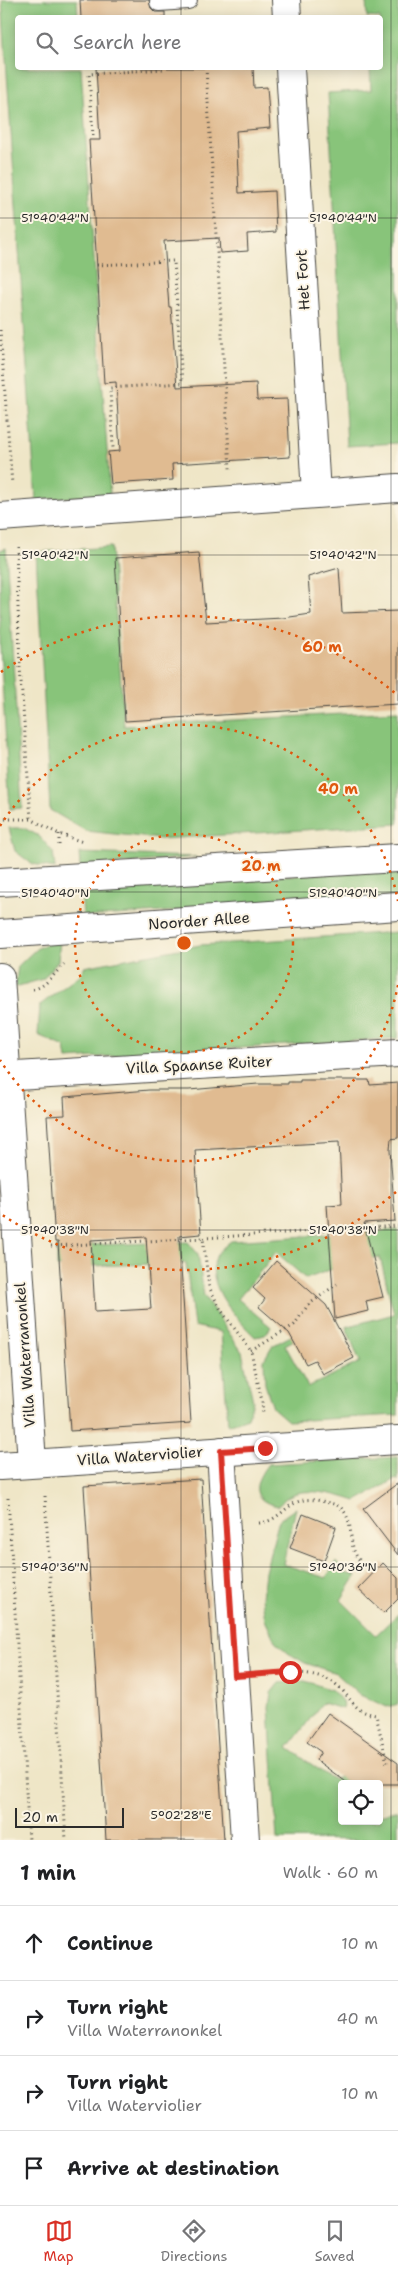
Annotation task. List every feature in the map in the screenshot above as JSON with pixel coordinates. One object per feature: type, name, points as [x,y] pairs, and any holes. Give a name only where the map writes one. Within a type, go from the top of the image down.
[{"type":"street","points":[[286,0],[287,15]]},
{"type":"street","name":"Het Fort","points":[[290,70],[316,493]]},
{"type":"street","points":[[7,517],[398,488]]},
{"type":"street","points":[[0,882],[398,858]]},
{"type":"street","name":"Noorder Allee","points":[[0,934],[398,906]]},
{"type":"street","name":"Villa Waterranonkel","points":[[0,976],[3,1077],[18,1248],[13,1465]]},
{"type":"street","name":"Villa Spaanse Ruiter","points":[[3,1077],[398,1053]]},
{"type":"street","name":"Villa Waterviolier","points":[[13,1465],[398,1440]]},
{"type":"street","points":[[221,1451],[245,1840]]},
{"type":"lane","points":[[159,2],[188,0]]},
{"type":"path","points":[[92,136],[89,74],[163,70]]},
{"type":"path","points":[[206,70],[232,499]]},
{"type":"path","points":[[97,265],[174,261],[182,383],[110,388],[113,448]]},
{"type":"path","points":[[0,330],[7,517],[31,819]]},
{"type":"path","points":[[0,819],[31,819],[59,834]]},
{"type":"path","points":[[18,1248],[398,1226]]},
{"type":"path","points":[[203,1238],[209,1287],[221,1310],[251,1351],[262,1401],[265,1448]]},
{"type":"path","points":[[251,1351],[294,1325],[308,1305],[337,1284]]},
{"type":"path","points":[[13,1465],[29,1840]]},
{"type":"path","points":[[13,1465],[44,1482],[66,1840]]},
{"type":"path","points":[[226,1526],[263,1523],[298,1500],[314,1499],[338,1505],[348,1516],[352,1545],[357,1558],[370,1571]]},
{"type":"path","points":[[235,1676],[290,1672],[329,1680],[342,1690],[350,1703],[364,1713],[376,1715],[387,1763]]},
{"type":"green space","points":[[2,0],[77,0],[78,15],[15,15],[15,70],[81,70],[110,494],[36,500]]},
{"type":"green space","points":[[366,0],[398,0],[398,443],[347,446],[328,93],[371,90],[370,70],[383,70],[383,15],[367,15]]},
{"type":"green space","points":[[111,547],[124,726],[398,711],[398,824],[161,839],[86,831],[50,810],[36,552]]},
{"type":"green space","points":[[6,548],[22,808],[10,809],[0,647],[0,550]]},
{"type":"green space","points":[[9,828],[24,828],[39,836],[53,852],[55,868],[32,864],[15,851]]},
{"type":"green space","points":[[79,853],[196,857],[80,867]]},
{"type":"green space","points":[[398,869],[398,897],[83,917],[81,888]]},
{"type":"green space","points":[[398,932],[398,1038],[67,1059],[65,1047],[38,1035],[40,1005],[80,975],[84,967],[200,945]]},
{"type":"green space","points":[[52,941],[60,941],[58,961],[43,979],[15,987],[18,966],[36,949]]},
{"type":"green space","points":[[398,1230],[398,1415],[288,1421],[273,1408],[265,1384],[264,1360],[272,1346],[302,1330],[308,1332],[285,1345],[308,1387],[360,1362],[346,1327],[394,1314],[380,1257],[356,1260],[306,1279],[276,1252],[238,1299],[271,1327],[265,1335],[255,1337],[224,1301],[218,1290],[213,1268],[217,1255],[231,1241]]},
{"type":"green space","points":[[188,1242],[198,1254],[204,1296],[242,1352],[253,1401],[248,1418],[228,1425],[221,1332],[194,1326],[186,1263],[57,1267],[57,1246]]},
{"type":"green space","points":[[398,1457],[398,1481],[396,1479],[356,1501],[321,1492],[301,1492],[286,1498],[278,1506],[263,1500],[257,1490],[259,1478],[268,1464]]},
{"type":"green space","points":[[296,1508],[283,1564],[326,1578],[336,1562],[345,1573],[356,1576],[341,1600],[376,1635],[398,1614],[398,1704],[387,1707],[360,1695],[336,1673],[305,1663],[288,1653],[275,1641],[265,1620],[262,1598],[265,1572],[279,1520]]},
{"type":"green space","points":[[305,1681],[332,1690],[342,1701],[343,1709],[322,1703],[288,1748],[334,1780],[343,1774],[345,1780],[338,1780],[338,1825],[383,1825],[383,1814],[398,1810],[398,1840],[277,1839],[269,1707],[271,1693],[279,1683]]},
{"type":"building","points":[[80,0],[149,0],[151,8],[155,12],[165,12],[165,15],[81,15]]},
{"type":"building","points":[[96,70],[253,70],[254,88],[267,87],[270,128],[236,131],[239,193],[274,191],[276,232],[247,234],[248,251],[220,253],[219,238],[164,241],[177,387],[256,383],[257,400],[287,399],[290,457],[172,464],[173,480],[111,484],[108,452],[120,451],[116,382],[104,383],[89,140],[100,140]]},
{"type":"building","points":[[199,552],[206,622],[283,618],[311,614],[308,577],[339,568],[342,613],[398,611],[398,704],[125,721],[115,558]]},
{"type":"building","points":[[300,1080],[369,1080],[370,1085],[398,1083],[398,1138],[391,1139],[390,1150],[395,1221],[364,1223],[383,1297],[366,1301],[368,1311],[335,1319],[327,1205],[342,1204],[339,1142],[195,1150],[201,1234],[179,1236],[191,1423],[70,1431],[58,1242],[55,1242],[47,1116],[65,1115],[64,1097],[149,1090],[189,1090],[300,1082]],"holes":[[[146,1237],[151,1309],[95,1312],[91,1240]]]},
{"type":"building","points":[[276,1261],[326,1305],[354,1358],[323,1374],[315,1360],[306,1364],[289,1333],[259,1307],[265,1299],[253,1288]]},
{"type":"building","points":[[201,1479],[224,1840],[106,1840],[84,1486]]},
{"type":"building","points":[[398,1483],[398,1555],[363,1509]]},
{"type":"building","points":[[303,1514],[336,1527],[324,1561],[290,1548]]},
{"type":"building","points":[[383,1563],[398,1578],[398,1599],[384,1613],[358,1589]]},
{"type":"building","points":[[328,1713],[398,1763],[398,1784],[383,1784],[383,1780],[344,1780],[316,1760],[321,1752],[307,1742]]},
{"type":"route","points":[[265,1448],[221,1451],[235,1676],[290,1672]]}]
